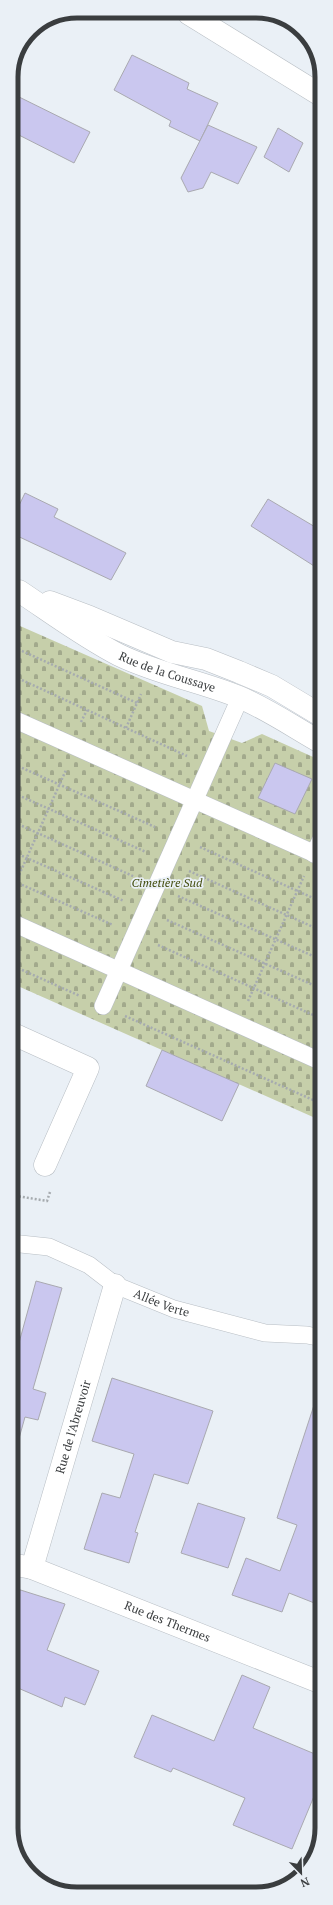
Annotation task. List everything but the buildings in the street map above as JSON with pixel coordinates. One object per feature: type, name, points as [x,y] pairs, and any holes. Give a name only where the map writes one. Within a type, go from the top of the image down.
[{"type":"street","points":[[195,18],[315,92]]},
{"type":"street","name":"Rue de la Coussaye","points":[[18,591],[90,617],[172,652],[206,659],[239,672],[272,686],[315,712]]},
{"type":"street","name":"Rue de la Coussaye","points":[[18,592],[80,633],[119,655],[154,670],[204,684],[240,698],[315,739]]},
{"type":"street","points":[[18,1036],[88,1068],[46,1165]]},
{"type":"street","name":"Rue de l'Abreuvoir","points":[[21,1566],[115,1286]]},
{"type":"street","name":"Rue des Thermes","points":[[21,1566],[315,1680]]},
{"type":"lane","points":[[103,1006],[240,698]]},
{"type":"lane","points":[[18,721],[315,855]]},
{"type":"lane","points":[[18,925],[315,1059]]},
{"type":"lane","name":"Allée Verte","points":[[18,1244],[49,1247],[90,1265],[115,1286],[174,1309],[265,1333],[315,1337]]},
{"type":"path","points":[[18,649],[137,703]]},
{"type":"path","points":[[18,678],[210,766]]},
{"type":"path","points":[[126,728],[143,690]]},
{"type":"path","points":[[18,878],[77,747]]},
{"type":"path","points":[[238,1024],[315,862]]},
{"type":"path","points":[[18,883],[315,1016]]},
{"type":"path","points":[[18,968],[315,1101]]},
{"type":"green space","name":"Cimetière Sud","points":[[18,625],[202,706],[209,731],[242,743],[262,734],[315,758],[315,1118],[18,986]]}]
